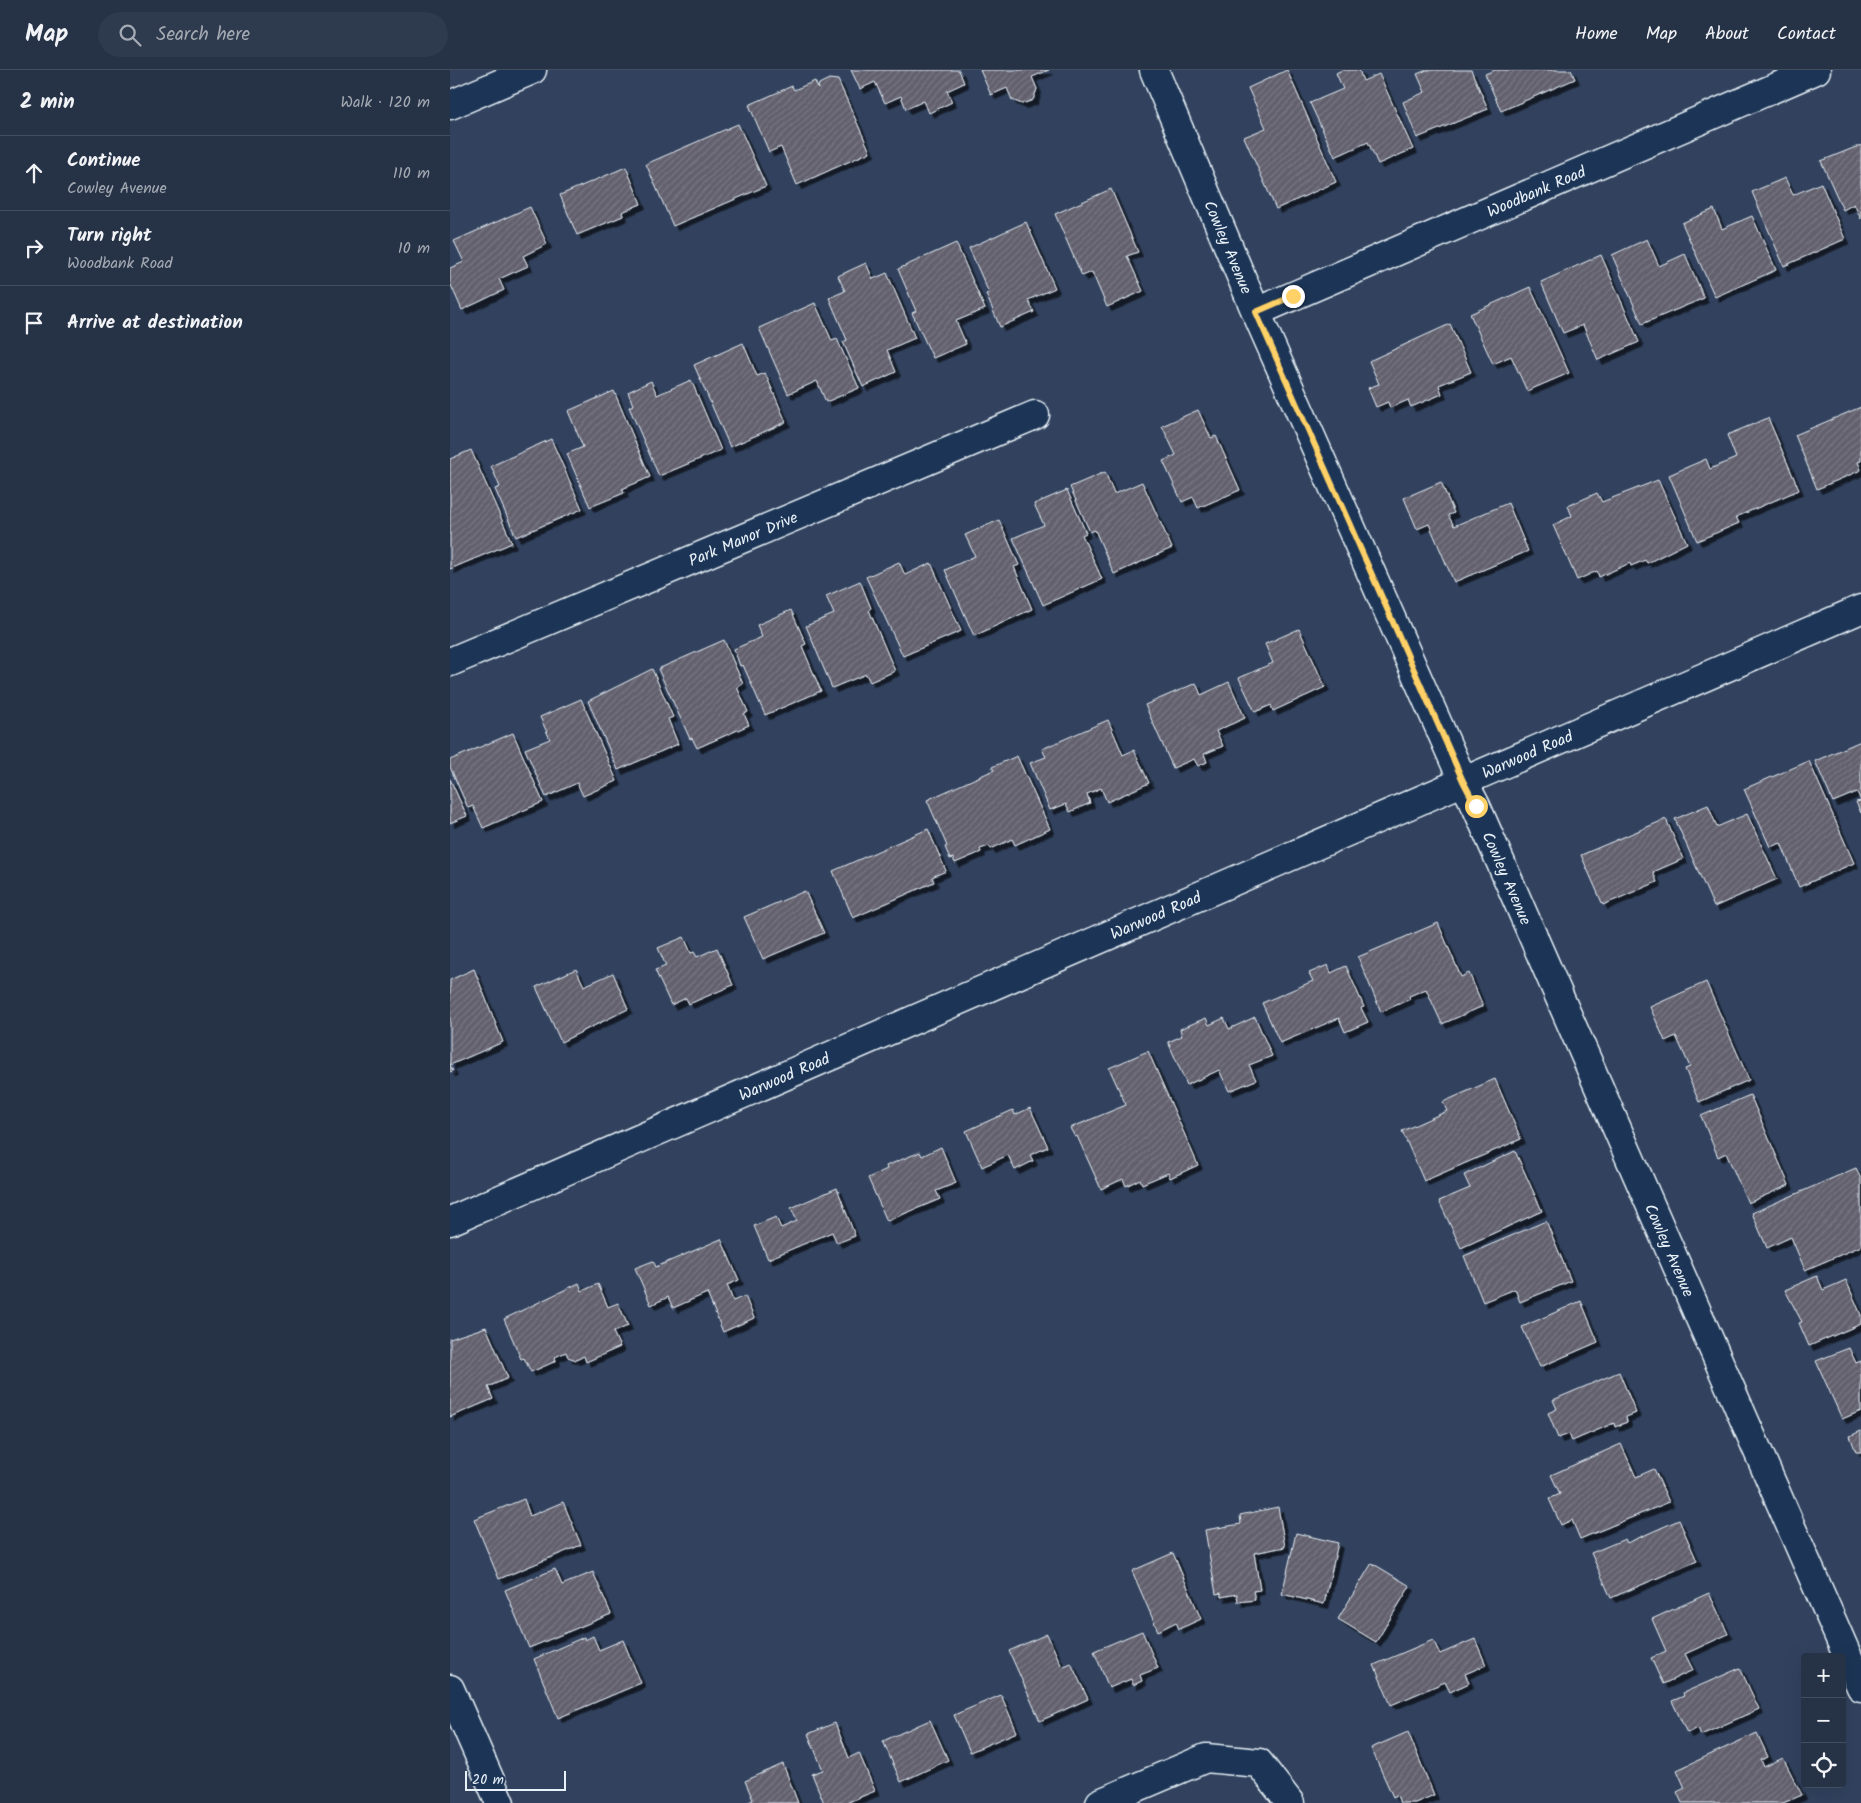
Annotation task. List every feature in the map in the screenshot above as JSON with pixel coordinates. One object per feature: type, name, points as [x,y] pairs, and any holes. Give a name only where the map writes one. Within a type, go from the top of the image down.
[{"type":"street","points":[[450,105],[532,70]]},
{"type":"street","name":"Cowley Avenue","points":[[1154,70],[1256,312],[1463,781],[1476,806],[1861,1687]]},
{"type":"street","name":"Woodbank Road","points":[[1256,312],[1816,70]]},
{"type":"street","name":"Park Manor Drive","points":[[450,662],[1035,415]]},
{"type":"street","name":"Warwood Road","points":[[450,1221],[1861,609]]},
{"type":"street","points":[[450,1689],[500,1803]]},
{"type":"street","points":[[1100,1803],[1206,1758],[1259,1763],[1290,1803]]},
{"type":"building","points":[[851,70],[959,70],[964,83],[947,91],[952,102],[929,113],[924,101],[906,109],[901,96],[885,103],[875,82],[860,89]]},
{"type":"building","points":[[980,70],[1049,70],[1032,77],[1037,89],[1033,100],[1022,104],[1012,100],[1007,88],[991,95]]},
{"type":"building","points":[[1287,70],[1336,182],[1276,209],[1244,137],[1266,128],[1248,88]]},
{"type":"building","points":[[1342,70],[1359,70],[1363,81],[1379,74],[1413,149],[1378,164],[1368,142],[1335,157],[1310,103],[1343,89],[1336,73]]},
{"type":"building","points":[[1427,70],[1471,70],[1488,109],[1417,138],[1403,102],[1425,92],[1417,74]]},
{"type":"building","points":[[1495,70],[1571,70],[1575,79],[1501,111],[1485,74]]},
{"type":"building","points":[[829,79],[838,80],[870,152],[797,185],[781,147],[769,152],[749,105],[792,86],[794,90],[815,81],[818,89],[819,84]]},
{"type":"building","points":[[738,124],[766,186],[673,226],[646,164]]},
{"type":"building","points":[[1861,145],[1861,219],[1854,204],[1843,210],[1821,161]]},
{"type":"building","points":[[626,167],[641,204],[622,212],[623,216],[577,235],[560,195]]},
{"type":"building","points":[[1785,178],[1793,195],[1821,183],[1845,239],[1784,266],[1752,192]]},
{"type":"building","points":[[1111,189],[1138,252],[1127,256],[1143,291],[1107,307],[1092,272],[1082,276],[1055,214]]},
{"type":"building","points":[[530,207],[547,244],[523,256],[528,266],[499,279],[504,290],[462,310],[450,283],[450,268],[464,262],[454,241]]},
{"type":"building","points":[[1714,209],[1722,229],[1752,216],[1776,270],[1715,297],[1682,223]]},
{"type":"building","points":[[1026,222],[1055,288],[1028,300],[1034,312],[1000,327],[986,294],[989,293],[969,248]]},
{"type":"building","points":[[1647,239],[1659,266],[1685,254],[1704,298],[1642,324],[1612,255]]},
{"type":"building","points":[[956,243],[985,309],[956,321],[966,344],[933,358],[912,313],[916,311],[898,269]]},
{"type":"building","points":[[1601,255],[1639,342],[1598,360],[1583,325],[1563,333],[1541,282]]},
{"type":"building","points":[[866,263],[873,279],[887,273],[915,338],[887,350],[896,372],[863,387],[843,342],[847,340],[829,298],[845,291],[838,276]]},
{"type":"building","points":[[1530,287],[1569,373],[1527,391],[1511,356],[1493,364],[1470,314]]},
{"type":"building","points":[[815,303],[832,341],[837,339],[859,388],[826,402],[817,381],[788,394],[759,328]]},
{"type":"building","points":[[1450,324],[1471,372],[1439,385],[1442,394],[1411,407],[1408,400],[1390,408],[1388,402],[1376,407],[1368,388],[1379,384],[1369,361]]},
{"type":"building","points":[[743,343],[757,376],[765,373],[786,422],[730,447],[694,365]]},
{"type":"building","points":[[691,380],[721,450],[659,476],[629,407],[633,405],[628,392],[651,381],[657,395]]},
{"type":"building","points":[[614,391],[650,477],[622,489],[624,493],[590,507],[567,454],[583,447],[568,411]]},
{"type":"building","points":[[1861,407],[1861,461],[1858,462],[1861,470],[1817,489],[1795,435]]},
{"type":"building","points":[[1198,410],[1211,438],[1216,436],[1240,490],[1198,508],[1193,497],[1182,502],[1163,461],[1176,455],[1162,426]]},
{"type":"building","points":[[1768,418],[1799,490],[1736,517],[1739,523],[1697,541],[1669,475],[1706,459],[1710,469],[1736,458],[1727,435]]},
{"type":"building","points":[[551,439],[582,509],[516,537],[495,489],[500,487],[491,466]]},
{"type":"building","points":[[471,450],[512,543],[450,569],[450,459]]},
{"type":"building","points":[[1105,472],[1114,494],[1142,482],[1172,548],[1114,574],[1095,530],[1090,532],[1070,487]]},
{"type":"building","points":[[1658,480],[1687,543],[1647,563],[1645,560],[1631,566],[1630,563],[1599,577],[1597,571],[1577,580],[1553,525],[1572,516],[1568,506],[1597,493],[1602,502]]},
{"type":"building","points":[[1441,482],[1454,513],[1448,515],[1454,526],[1508,503],[1528,551],[1454,582],[1429,524],[1417,529],[1404,498]]},
{"type":"building","points":[[1067,490],[1086,533],[1082,535],[1102,579],[1043,605],[1013,538],[1044,525],[1034,504]]},
{"type":"building","points":[[999,520],[1019,565],[1014,567],[1032,609],[974,636],[945,570],[975,556],[965,535]]},
{"type":"building","points":[[899,562],[905,575],[931,563],[961,631],[903,656],[866,577]]},
{"type":"building","points":[[860,581],[871,608],[869,610],[895,671],[870,682],[866,674],[832,688],[806,626],[834,614],[826,596]]},
{"type":"building","points":[[791,610],[806,644],[802,646],[821,691],[765,715],[743,665],[740,666],[734,649],[762,637],[757,625]]},
{"type":"building","points":[[1299,629],[1325,687],[1273,711],[1271,705],[1255,712],[1239,678],[1273,663],[1265,644]]},
{"type":"building","points":[[724,640],[743,684],[737,687],[748,712],[744,714],[749,725],[697,748],[692,738],[690,739],[658,669]]},
{"type":"building","points":[[652,669],[673,717],[668,719],[678,744],[618,770],[588,701]]},
{"type":"building","points":[[1229,682],[1245,718],[1216,731],[1223,746],[1204,754],[1207,762],[1198,766],[1194,759],[1173,768],[1145,705],[1196,683],[1201,695]]},
{"type":"building","points":[[581,699],[617,781],[583,796],[577,783],[546,797],[525,749],[550,739],[540,717]]},
{"type":"building","points":[[1108,720],[1123,755],[1134,750],[1149,783],[1107,802],[1101,788],[1087,794],[1090,803],[1070,812],[1066,804],[1050,810],[1030,763],[1046,757],[1042,749]]},
{"type":"building","points":[[513,733],[543,802],[483,828],[473,806],[468,808],[450,767],[450,760]]},
{"type":"building","points":[[1861,741],[1861,801],[1857,792],[1833,802],[1815,761]]},
{"type":"building","points":[[1017,756],[1050,829],[1015,845],[1012,839],[991,849],[989,846],[980,849],[981,852],[955,863],[953,858],[950,859],[945,847],[947,846],[927,800],[994,770],[992,767]]},
{"type":"building","points":[[1809,761],[1854,863],[1799,887],[1781,843],[1770,847],[1744,789]]},
{"type":"building","points":[[450,779],[467,816],[450,823]]},
{"type":"building","points":[[1861,801],[1861,813],[1856,802]]},
{"type":"building","points":[[1708,805],[1717,827],[1747,814],[1777,879],[1714,907],[1675,819]]},
{"type":"building","points":[[1666,819],[1683,859],[1653,872],[1657,882],[1603,905],[1581,855]]},
{"type":"building","points":[[928,829],[946,871],[932,877],[934,882],[853,918],[833,871]]},
{"type":"building","points":[[805,891],[824,933],[763,959],[744,917]]},
{"type":"building","points":[[1438,923],[1461,977],[1469,973],[1483,1006],[1442,1024],[1426,989],[1409,996],[1410,999],[1381,1012],[1358,957]]},
{"type":"building","points":[[684,937],[691,953],[694,952],[697,957],[717,948],[733,985],[689,1004],[686,998],[671,1005],[655,970],[666,966],[658,948]]},
{"type":"building","points":[[1328,965],[1331,973],[1346,966],[1364,1007],[1361,1008],[1368,1022],[1345,1032],[1339,1018],[1280,1043],[1262,1003],[1313,981],[1309,973]]},
{"type":"building","points":[[474,969],[503,1042],[450,1065],[450,980]]},
{"type":"building","points":[[576,969],[584,986],[613,973],[628,1009],[561,1042],[536,987]]},
{"type":"building","points":[[1706,982],[1749,1080],[1699,1102],[1685,1069],[1690,1067],[1676,1036],[1665,1041],[1650,1007]]},
{"type":"building","points":[[1255,1017],[1272,1056],[1249,1065],[1256,1080],[1229,1091],[1219,1070],[1187,1085],[1168,1042],[1182,1036],[1180,1029],[1206,1018],[1209,1025],[1224,1018],[1229,1029]]},
{"type":"building","points":[[1148,1051],[1198,1165],[1170,1178],[1168,1173],[1142,1184],[1140,1179],[1126,1186],[1123,1179],[1101,1189],[1077,1136],[1075,1137],[1070,1128],[1126,1105],[1109,1068]]},
{"type":"building","points":[[1495,1079],[1521,1139],[1424,1181],[1402,1131],[1447,1111],[1443,1102]]},
{"type":"building","points":[[1750,1095],[1789,1185],[1748,1203],[1726,1153],[1718,1157],[1701,1116]]},
{"type":"building","points":[[1030,1108],[1048,1147],[1030,1155],[1033,1161],[1015,1170],[1008,1155],[982,1167],[966,1131],[1013,1110],[1015,1115]]},
{"type":"building","points":[[941,1147],[956,1183],[936,1191],[940,1199],[887,1221],[868,1178],[887,1169],[886,1166],[920,1152],[922,1156]]},
{"type":"building","points":[[1515,1151],[1542,1211],[1461,1248],[1439,1201],[1470,1188],[1464,1175]]},
{"type":"building","points":[[1856,1168],[1861,1179],[1861,1246],[1805,1270],[1791,1237],[1767,1248],[1752,1213]]},
{"type":"building","points":[[837,1188],[855,1236],[837,1243],[832,1232],[768,1259],[754,1226],[776,1217],[781,1228],[797,1221],[791,1208]]},
{"type":"building","points":[[1546,1221],[1571,1281],[1520,1302],[1515,1289],[1483,1302],[1464,1256]]},
{"type":"building","points":[[721,1239],[739,1280],[727,1285],[733,1301],[745,1296],[754,1318],[723,1332],[707,1293],[673,1308],[668,1297],[651,1305],[635,1268],[653,1261],[656,1267]]},
{"type":"building","points":[[1817,1276],[1823,1290],[1846,1280],[1861,1315],[1861,1324],[1809,1346],[1799,1323],[1802,1322],[1785,1290]]},
{"type":"building","points":[[579,1283],[582,1291],[598,1284],[608,1307],[618,1303],[628,1326],[613,1332],[620,1347],[586,1362],[584,1356],[576,1360],[568,1357],[566,1352],[555,1357],[556,1361],[531,1372],[524,1358],[521,1359],[504,1319]]},
{"type":"building","points":[[1581,1301],[1598,1342],[1540,1367],[1522,1327]]},
{"type":"building","points":[[486,1327],[508,1378],[488,1387],[493,1399],[450,1417],[450,1339]]},
{"type":"building","points":[[1849,1348],[1856,1363],[1861,1361],[1861,1411],[1842,1419],[1816,1361]]},
{"type":"building","points":[[1619,1372],[1636,1413],[1626,1417],[1627,1422],[1615,1427],[1614,1423],[1572,1441],[1569,1434],[1558,1438],[1548,1413],[1557,1409],[1553,1400]]},
{"type":"building","points":[[1861,1431],[1861,1452],[1856,1452],[1850,1436]]},
{"type":"building","points":[[1621,1444],[1636,1477],[1654,1469],[1669,1502],[1580,1539],[1572,1520],[1561,1525],[1549,1499],[1560,1494],[1551,1475]]},
{"type":"building","points":[[524,1499],[530,1516],[563,1502],[581,1545],[499,1579],[474,1519]]},
{"type":"building","points":[[1278,1507],[1285,1547],[1254,1553],[1260,1590],[1253,1591],[1255,1600],[1238,1602],[1237,1594],[1221,1597],[1221,1593],[1216,1594],[1205,1530],[1241,1524],[1240,1515]]},
{"type":"building","points":[[1679,1520],[1697,1561],[1611,1598],[1591,1553],[1625,1539],[1627,1543]]},
{"type":"building","points":[[1296,1533],[1338,1543],[1324,1604],[1282,1594]]},
{"type":"building","points":[[1173,1553],[1201,1619],[1179,1629],[1176,1622],[1158,1631],[1132,1571]]},
{"type":"building","points":[[1372,1563],[1410,1586],[1376,1642],[1338,1619]]},
{"type":"building","points":[[555,1569],[562,1585],[593,1572],[611,1614],[529,1648],[505,1590]]},
{"type":"building","points":[[1709,1593],[1728,1634],[1685,1654],[1693,1670],[1663,1684],[1651,1658],[1666,1651],[1652,1619]]},
{"type":"building","points":[[1142,1631],[1158,1668],[1140,1675],[1142,1681],[1133,1685],[1131,1679],[1109,1688],[1094,1651]]},
{"type":"building","points":[[1047,1634],[1062,1667],[1071,1663],[1088,1699],[1040,1721],[1009,1651]]},
{"type":"building","points":[[593,1636],[599,1650],[623,1640],[641,1683],[558,1718],[534,1659],[584,1637],[585,1640]]},
{"type":"building","points":[[1475,1639],[1486,1665],[1465,1674],[1469,1683],[1450,1692],[1445,1682],[1391,1705],[1374,1665],[1433,1640],[1440,1654]]},
{"type":"building","points":[[1740,1668],[1759,1709],[1701,1735],[1698,1728],[1687,1733],[1672,1701],[1684,1696],[1683,1693]]},
{"type":"building","points":[[1001,1695],[1017,1732],[970,1752],[954,1715]]},
{"type":"building","points":[[930,1720],[948,1760],[901,1782],[883,1741]]},
{"type":"building","points":[[835,1723],[849,1758],[859,1753],[875,1791],[846,1803],[824,1803],[812,1774],[823,1770],[808,1734]]},
{"type":"building","points":[[1408,1732],[1434,1795],[1415,1803],[1400,1803],[1397,1795],[1393,1797],[1371,1748]]},
{"type":"building","points":[[1757,1733],[1768,1757],[1761,1760],[1764,1767],[1783,1758],[1802,1795],[1783,1803],[1682,1803],[1677,1792],[1685,1788],[1677,1770]]},
{"type":"building","points":[[783,1764],[798,1803],[746,1803],[753,1800],[745,1781]]},
{"type":"route","points":[[1293,296],[1256,312],[1463,781],[1476,806]]}]
